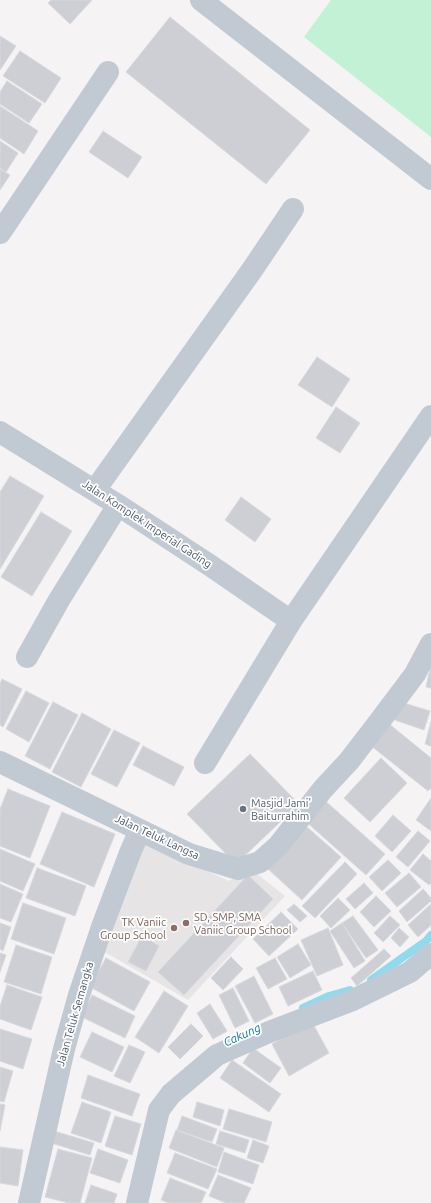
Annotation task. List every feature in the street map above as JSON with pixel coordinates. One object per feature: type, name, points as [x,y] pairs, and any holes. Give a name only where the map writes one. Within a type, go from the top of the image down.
[{"type":"street","points":[[201,0],[431,179]]},
{"type":"street","points":[[0,233],[108,72]]},
{"type":"street","points":[[95,490],[252,270],[292,209]]},
{"type":"street","points":[[205,763],[291,621],[431,416]]},
{"type":"street","name":"Jalan Komplek Imperial Gading","points":[[0,432],[95,490],[212,566],[291,621]]},
{"type":"street","points":[[27,657],[59,600],[118,505]]},
{"type":"street","name":"Jalan Teluk Langsa","points":[[0,762],[189,854],[238,869],[260,862],[278,846],[323,789],[349,761],[415,674],[431,644]]},
{"type":"street","name":"Jalan Teluk Semangka","points":[[29,1203],[64,1049],[79,995],[102,927],[140,830]]},
{"type":"street","points":[[137,1203],[159,1110],[171,1094],[217,1055],[269,1032],[353,1000],[410,972],[431,954]]},
{"type":"shaded area","name":"SD, SMP, SMA Vaniic Group School","points":[[144,842],[229,881],[251,869],[285,896],[188,1000],[103,951]]},
{"type":"green space","points":[[331,0],[431,0],[431,137],[304,37]]},
{"type":"building","points":[[51,0],[92,0],[70,24],[48,3]]},
{"type":"building","points":[[170,17],[310,130],[266,184],[126,72]]},
{"type":"building","points":[[0,36],[16,46],[0,70]]},
{"type":"building","points":[[20,51],[61,78],[45,103],[3,76]]},
{"type":"building","points":[[7,81],[42,104],[29,123],[0,104],[0,92]]},
{"type":"building","points":[[0,106],[38,131],[24,154],[0,138]]},
{"type":"building","points":[[103,131],[142,157],[128,178],[89,152]]},
{"type":"building","points":[[0,141],[18,153],[6,172],[0,168]]},
{"type":"building","points":[[0,169],[10,175],[0,190]]},
{"type":"building","points":[[317,357],[350,379],[332,407],[298,385]]},
{"type":"building","points":[[336,407],[360,423],[340,453],[316,438]]},
{"type":"building","points":[[10,476],[44,496],[0,569],[0,492]]},
{"type":"building","points":[[241,497],[271,519],[255,542],[225,520]]},
{"type":"building","points":[[41,512],[72,531],[32,596],[1,577]]},
{"type":"building","points":[[431,665],[431,688],[426,687]]},
{"type":"building","points":[[2,679],[22,689],[3,727],[0,725],[0,684]]},
{"type":"building","points":[[26,691],[49,703],[29,742],[6,729]]},
{"type":"building","points":[[397,701],[430,711],[424,730],[392,719]]},
{"type":"building","points":[[53,702],[78,715],[50,769],[25,756]]},
{"type":"building","points":[[82,713],[111,729],[81,787],[52,772]]},
{"type":"building","points":[[431,722],[431,746],[425,744]]},
{"type":"building","points":[[388,723],[431,758],[431,788],[428,791],[370,745]]},
{"type":"building","points":[[114,730],[140,743],[117,787],[91,774]]},
{"type":"building","points":[[143,746],[184,767],[174,786],[133,765]]},
{"type":"building","name":"Masjid Jami' Baiturrahim","points":[[250,754],[299,804],[236,864],[187,814]]},
{"type":"building","points":[[381,758],[407,783],[370,822],[344,798]]},
{"type":"building","points":[[8,789],[50,806],[30,858],[0,846],[0,809]]},
{"type":"building","points":[[322,798],[385,854],[366,875],[303,819]]},
{"type":"building","points":[[431,798],[431,831],[416,820]]},
{"type":"building","points":[[62,812],[115,834],[94,887],[40,864]]},
{"type":"building","points":[[393,815],[411,831],[392,852],[375,836]]},
{"type":"building","points":[[307,827],[341,857],[302,900],[268,869]]},
{"type":"building","points":[[418,831],[430,841],[408,867],[396,857]]},
{"type":"building","points":[[0,849],[35,864],[23,891],[0,881]]},
{"type":"building","points":[[423,854],[431,861],[431,883],[429,885],[410,870]]},
{"type":"building","points":[[388,860],[401,873],[382,891],[369,877]]},
{"type":"building","points":[[345,862],[357,874],[315,918],[302,906]]},
{"type":"building","points":[[37,868],[86,886],[75,916],[26,898]]},
{"type":"building","points":[[409,873],[421,887],[397,907],[385,893]]},
{"type":"building","points":[[248,875],[273,899],[184,995],[158,972]]},
{"type":"building","points":[[364,883],[373,893],[355,909],[346,899]]},
{"type":"building","points":[[0,884],[23,894],[11,922],[0,918]]},
{"type":"building","points":[[423,889],[431,898],[431,901],[407,922],[399,911]]},
{"type":"building","points":[[376,896],[391,911],[374,927],[360,912]]},
{"type":"building","points":[[338,898],[350,910],[331,928],[320,916]]},
{"type":"building","points":[[23,903],[66,918],[54,954],[11,939]]},
{"type":"building","points":[[294,904],[307,916],[300,922],[287,910]]},
{"type":"building","points":[[431,904],[431,925],[418,937],[408,925]]},
{"type":"building","points":[[281,912],[298,929],[269,956],[253,939]]},
{"type":"building","points":[[353,916],[378,950],[366,958],[342,923]]},
{"type":"building","points":[[390,916],[400,925],[383,942],[374,933]]},
{"type":"building","points":[[0,923],[11,927],[3,951],[0,949]]},
{"type":"building","points":[[342,923],[365,961],[354,968],[330,931]]},
{"type":"building","points":[[328,928],[343,965],[317,976],[301,940]]},
{"type":"building","points":[[399,928],[409,937],[400,947],[391,938]]},
{"type":"building","points":[[142,936],[159,946],[146,971],[128,962]]},
{"type":"building","points":[[298,944],[311,965],[290,978],[277,957]]},
{"type":"building","points":[[16,945],[52,957],[41,994],[4,982]]},
{"type":"building","points":[[384,949],[391,956],[357,986],[351,978]]},
{"type":"building","points":[[0,953],[6,955],[0,972]]},
{"type":"building","points":[[231,957],[243,969],[223,990],[211,978]]},
{"type":"building","points":[[106,958],[150,982],[134,1011],[90,987]]},
{"type":"building","points":[[275,958],[287,979],[268,989],[256,968]]},
{"type":"building","points":[[313,971],[322,990],[288,1006],[279,987]]},
{"type":"building","points":[[254,976],[273,1014],[255,1023],[235,986]]},
{"type":"building","points":[[7,985],[42,997],[31,1030],[0,1019],[0,1006]]},
{"type":"building","points":[[233,988],[249,1021],[235,1028],[219,995]]},
{"type":"building","points":[[164,991],[188,1006],[159,1053],[135,1037]]},
{"type":"building","points":[[92,995],[135,1016],[125,1038],[82,1017]]},
{"type":"building","points":[[210,1004],[227,1031],[213,1039],[197,1013]]},
{"type":"building","points":[[312,1022],[329,1053],[289,1076],[272,1044]]},
{"type":"building","points":[[191,1024],[203,1036],[180,1059],[168,1047]]},
{"type":"building","points":[[0,1029],[32,1039],[23,1069],[0,1061]]},
{"type":"building","points":[[92,1032],[124,1047],[112,1072],[80,1057]]},
{"type":"building","points":[[129,1045],[145,1052],[130,1083],[114,1076]]},
{"type":"building","points":[[253,1048],[281,1068],[270,1083],[243,1063]]},
{"type":"building","points":[[232,1060],[281,1094],[269,1112],[220,1078]]},
{"type":"building","points":[[0,1067],[13,1071],[4,1102],[0,1101]]},
{"type":"building","points":[[88,1075],[140,1094],[132,1116],[81,1098]]},
{"type":"building","points":[[82,1102],[111,1112],[101,1143],[71,1133]]},
{"type":"building","points":[[197,1102],[224,1110],[220,1126],[193,1117]]},
{"type":"building","points":[[0,1104],[5,1105],[0,1131]]},
{"type":"building","points":[[229,1109],[272,1122],[266,1142],[223,1129]]},
{"type":"building","points":[[115,1116],[141,1124],[132,1155],[105,1146]]},
{"type":"building","points":[[182,1116],[217,1129],[212,1142],[177,1130]]},
{"type":"building","points":[[176,1130],[224,1148],[217,1167],[169,1148]]},
{"type":"building","points":[[54,1131],[94,1143],[90,1155],[51,1143]]},
{"type":"building","points":[[220,1131],[249,1140],[245,1153],[216,1144]]},
{"type":"building","points":[[253,1140],[269,1146],[263,1163],[247,1158]]},
{"type":"building","points":[[0,1147],[23,1150],[18,1186],[0,1183]]},
{"type":"building","points":[[58,1149],[92,1158],[80,1203],[69,1203],[45,1197]]},
{"type":"building","points":[[98,1149],[128,1160],[120,1183],[90,1173]]},
{"type":"building","points":[[224,1152],[259,1165],[253,1184],[218,1172]]},
{"type":"building","points":[[175,1153],[217,1169],[208,1189],[167,1173]]},
{"type":"building","points":[[218,1175],[251,1188],[244,1203],[226,1203],[209,1196]]},
{"type":"building","points":[[170,1178],[206,1192],[201,1203],[169,1203],[161,1200]]},
{"type":"building","points":[[91,1185],[117,1194],[114,1203],[85,1203]]},
{"type":"waterway","name":"Cakung","points":[[371,980],[426,941],[431,935]]},
{"type":"waterway","name":"Cakung","points":[[303,1008],[329,996],[350,990]]},
{"type":"place","name":"Masjid Jami' Baiturrahim","points":[[243,809]]},
{"type":"place","name":"SD, SMP, SMA Vaniic Group School","points":[[186,923]]},
{"type":"place","name":"TK Vaniic Group School","points":[[174,928]]}]
